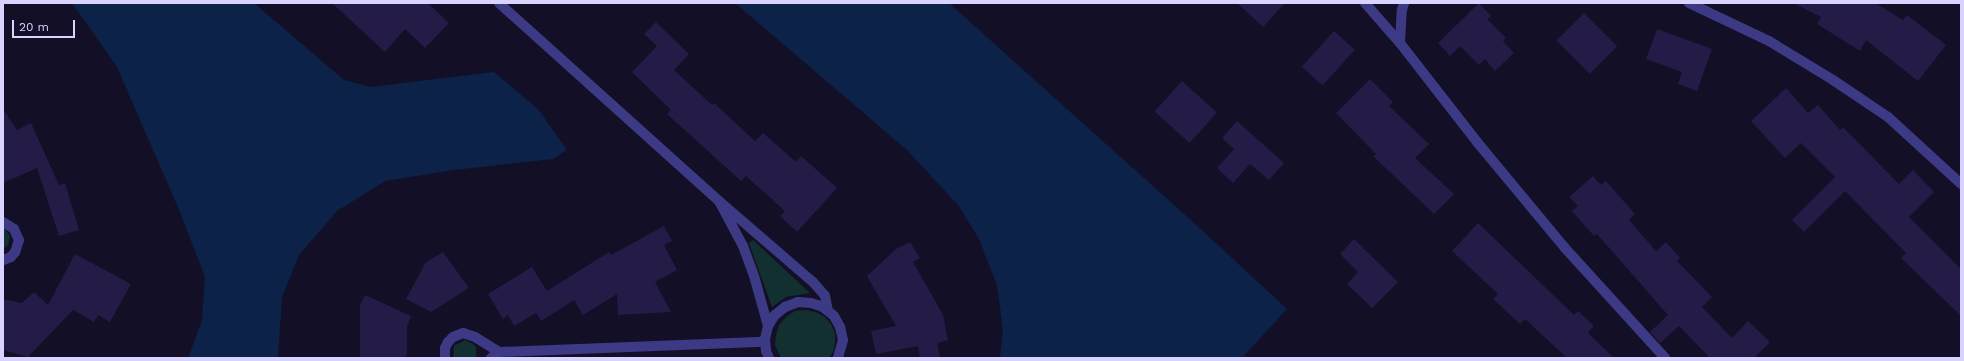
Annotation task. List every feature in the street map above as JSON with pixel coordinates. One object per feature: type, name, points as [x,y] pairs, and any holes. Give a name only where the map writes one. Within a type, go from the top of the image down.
[{"type":"street","points":[[499,3],[719,201],[813,282],[825,296],[828,311]]},
{"type":"street","points":[[1365,3],[1400,43],[1477,142],[1565,248],[1665,358]]},
{"type":"street","points":[[1400,43],[1402,10],[1404,3]]},
{"type":"street","points":[[1688,3],[1769,41],[1833,80],[1888,117],[1961,184]]},
{"type":"street","points":[[719,201],[743,246],[754,276],[768,326]]},
{"type":"street","points":[[3,222],[14,229],[19,240],[15,252],[3,260]]},
{"type":"street","points":[[768,357],[765,342],[768,326],[775,315],[785,307],[798,302],[811,303],[828,311],[834,316],[840,327],[843,340],[838,358]]},
{"type":"street","points":[[445,358],[445,348],[448,342],[458,334],[469,335],[495,355],[765,342]]},
{"type":"green space","points":[[3,227],[10,236],[8,245],[3,249]]},
{"type":"green space","points":[[753,240],[810,293],[786,297],[772,307],[749,243]]},
{"type":"green space","points":[[806,310],[816,312],[825,317],[831,324],[835,333],[833,352],[829,358],[781,358],[775,345],[779,325],[786,317],[795,311]]},
{"type":"green space","points":[[465,340],[476,347],[476,358],[453,358],[454,346]]},
{"type":"water","points":[[72,3],[254,3],[344,80],[371,87],[494,72],[538,109],[567,150],[553,159],[454,170],[385,181],[337,211],[299,255],[282,297],[278,358],[188,358],[202,320],[205,277],[180,212],[117,67]]},
{"type":"water","points":[[735,3],[949,3],[1193,222],[1287,309],[1242,358],[1000,358],[1003,330],[997,285],[978,237],[958,205],[907,150]]},
{"type":"building","points":[[332,3],[428,3],[449,23],[425,48],[405,29],[385,52]]},
{"type":"building","points":[[1237,3],[1285,3],[1263,27]]},
{"type":"building","points":[[1479,3],[1491,16],[1487,19],[1506,38],[1503,41],[1514,53],[1495,71],[1485,59],[1479,65],[1460,46],[1450,56],[1438,43]]},
{"type":"building","points":[[1793,3],[1875,3],[1903,20],[1907,15],[1946,45],[1918,81],[1866,40],[1860,51],[1817,24],[1821,17]]},
{"type":"building","points":[[1584,13],[1617,46],[1590,74],[1556,41]]},
{"type":"building","points":[[656,22],[689,54],[674,70],[712,105],[714,103],[755,141],[763,133],[796,162],[801,156],[837,188],[797,232],[780,216],[785,211],[746,176],[741,181],[667,114],[671,110],[632,72],[657,46],[644,34]]},
{"type":"building","points":[[1657,29],[1712,49],[1697,91],[1678,84],[1682,72],[1646,59]]},
{"type":"building","points":[[1334,31],[1355,50],[1323,85],[1302,67]]},
{"type":"building","points":[[1370,79],[1393,102],[1389,106],[1429,144],[1415,158],[1454,194],[1434,214],[1373,156],[1376,154],[1336,113]]},
{"type":"building","points":[[1182,81],[1217,112],[1189,143],[1155,111]]},
{"type":"building","points":[[1786,88],[1808,113],[1818,105],[1840,130],[1843,127],[1899,184],[1913,170],[1934,192],[1909,217],[1961,269],[1961,316],[1901,258],[1906,253],[1845,191],[1804,232],[1792,220],[1835,177],[1801,143],[1785,158],[1751,121]]},
{"type":"building","points":[[3,109],[17,130],[31,123],[59,185],[65,183],[79,230],[59,236],[37,168],[3,183]]},
{"type":"building","points":[[1237,121],[1284,163],[1269,180],[1250,164],[1233,183],[1217,168],[1234,149],[1222,138]]},
{"type":"building","points":[[1593,176],[1601,185],[1606,181],[1635,214],[1629,220],[1656,251],[1666,242],[1680,258],[1677,261],[1712,297],[1702,307],[1732,338],[1748,321],[1770,342],[1754,358],[1710,358],[1679,326],[1660,343],[1650,332],[1668,315],[1597,234],[1594,236],[1572,211],[1578,206],[1569,197]]},
{"type":"building","points":[[1478,223],[1574,315],[1578,311],[1594,326],[1588,333],[1614,358],[1567,358],[1525,319],[1520,324],[1493,299],[1498,294],[1452,251]]},
{"type":"building","points":[[664,226],[672,241],[664,245],[677,270],[655,282],[671,312],[618,315],[617,294],[583,315],[574,300],[541,321],[536,313],[514,326],[508,315],[503,319],[488,294],[532,267],[547,291],[609,252],[611,255]]},
{"type":"building","points":[[1354,239],[1398,282],[1372,308],[1347,284],[1358,272],[1340,254]]},
{"type":"building","points":[[910,242],[920,258],[913,262],[943,315],[948,340],[937,343],[940,358],[920,358],[918,346],[876,354],[871,331],[896,326],[867,276],[896,249]]},
{"type":"building","points":[[443,252],[469,288],[431,312],[406,299],[426,262]]},
{"type":"building","points":[[75,254],[131,284],[110,322],[98,315],[94,322],[73,310],[28,357],[3,350],[3,299],[22,303],[34,292],[48,305]]},
{"type":"building","points":[[365,295],[411,316],[407,327],[407,356],[404,356],[405,358],[360,357],[360,305]]}]
